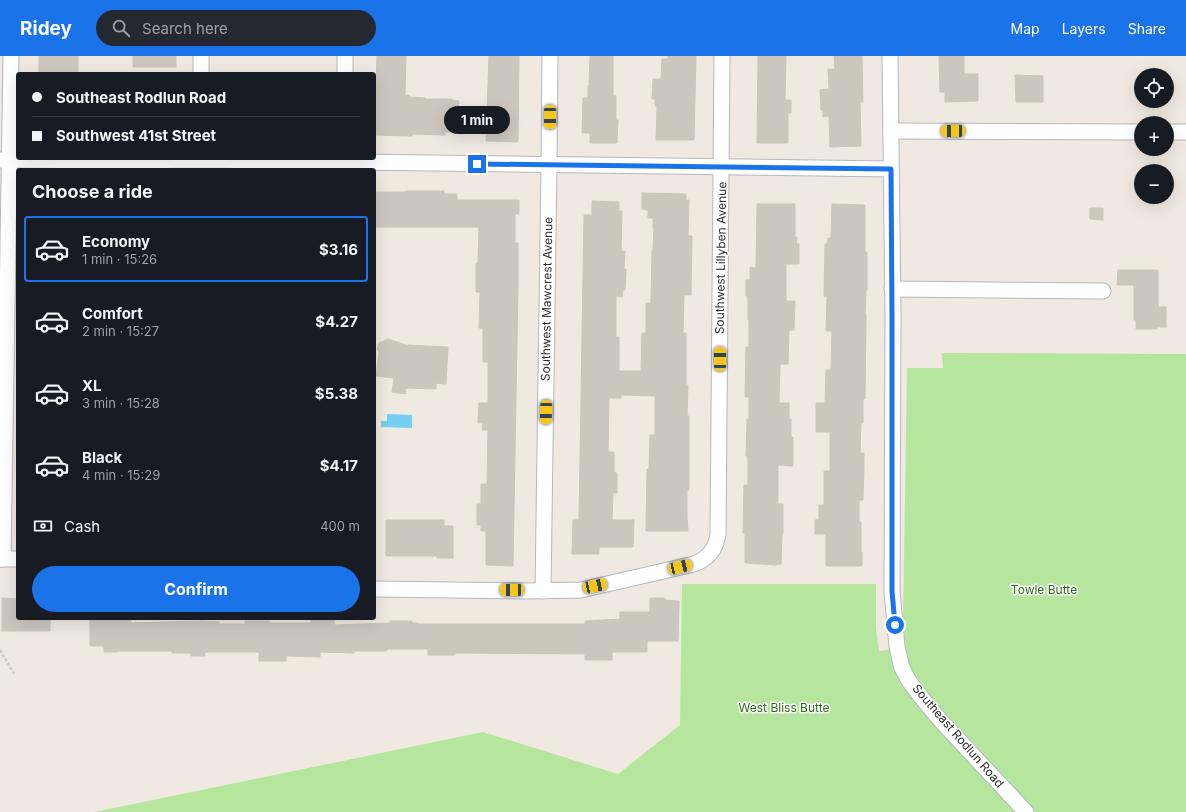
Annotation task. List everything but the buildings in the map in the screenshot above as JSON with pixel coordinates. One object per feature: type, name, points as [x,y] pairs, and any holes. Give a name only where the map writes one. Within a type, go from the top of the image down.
[{"type":"street","points":[[7,559],[12,336],[9,222],[4,160],[11,56]]},
{"type":"street","points":[[201,56],[201,72]]},
{"type":"street","points":[[345,56],[345,72]]},
{"type":"street","name":"Southwest Mawcrest Avenue","points":[[543,591],[550,56]]},
{"type":"street","name":"Southwest Lillyben Avenue","points":[[543,591],[581,590],[694,564],[710,554],[716,545],[718,534],[722,56]]},
{"type":"street","name":"Southeast Rodlun Road","points":[[890,56],[892,591],[897,647],[902,668],[909,681],[941,721],[1026,812]]},
{"type":"street","points":[[891,131],[1134,132]]},
{"type":"street","points":[[1174,132],[1186,132]]},
{"type":"street","points":[[4,160],[162,160]]},
{"type":"street","points":[[236,160],[345,163],[891,169]]},
{"type":"street","points":[[892,289],[1103,291]]},
{"type":"street","points":[[376,589],[543,591]]},
{"type":"path","points":[[0,650],[15,675]]},
{"type":"green space","points":[[942,353],[1186,354],[1186,812],[95,812],[483,732],[618,774],[680,725],[682,584],[876,584],[876,629],[879,651],[906,647],[903,627],[907,368],[943,368]]},
{"type":"water","points":[[387,414],[412,415],[412,428],[381,427],[381,421],[387,421]]},
{"type":"route","points":[[477,164],[891,169],[892,591],[895,625]]},
{"type":"park label","name":"Towle Butte","points":[[1044,590]]},
{"type":"park label","name":"West Bliss Butte","points":[[784,708]]}]
